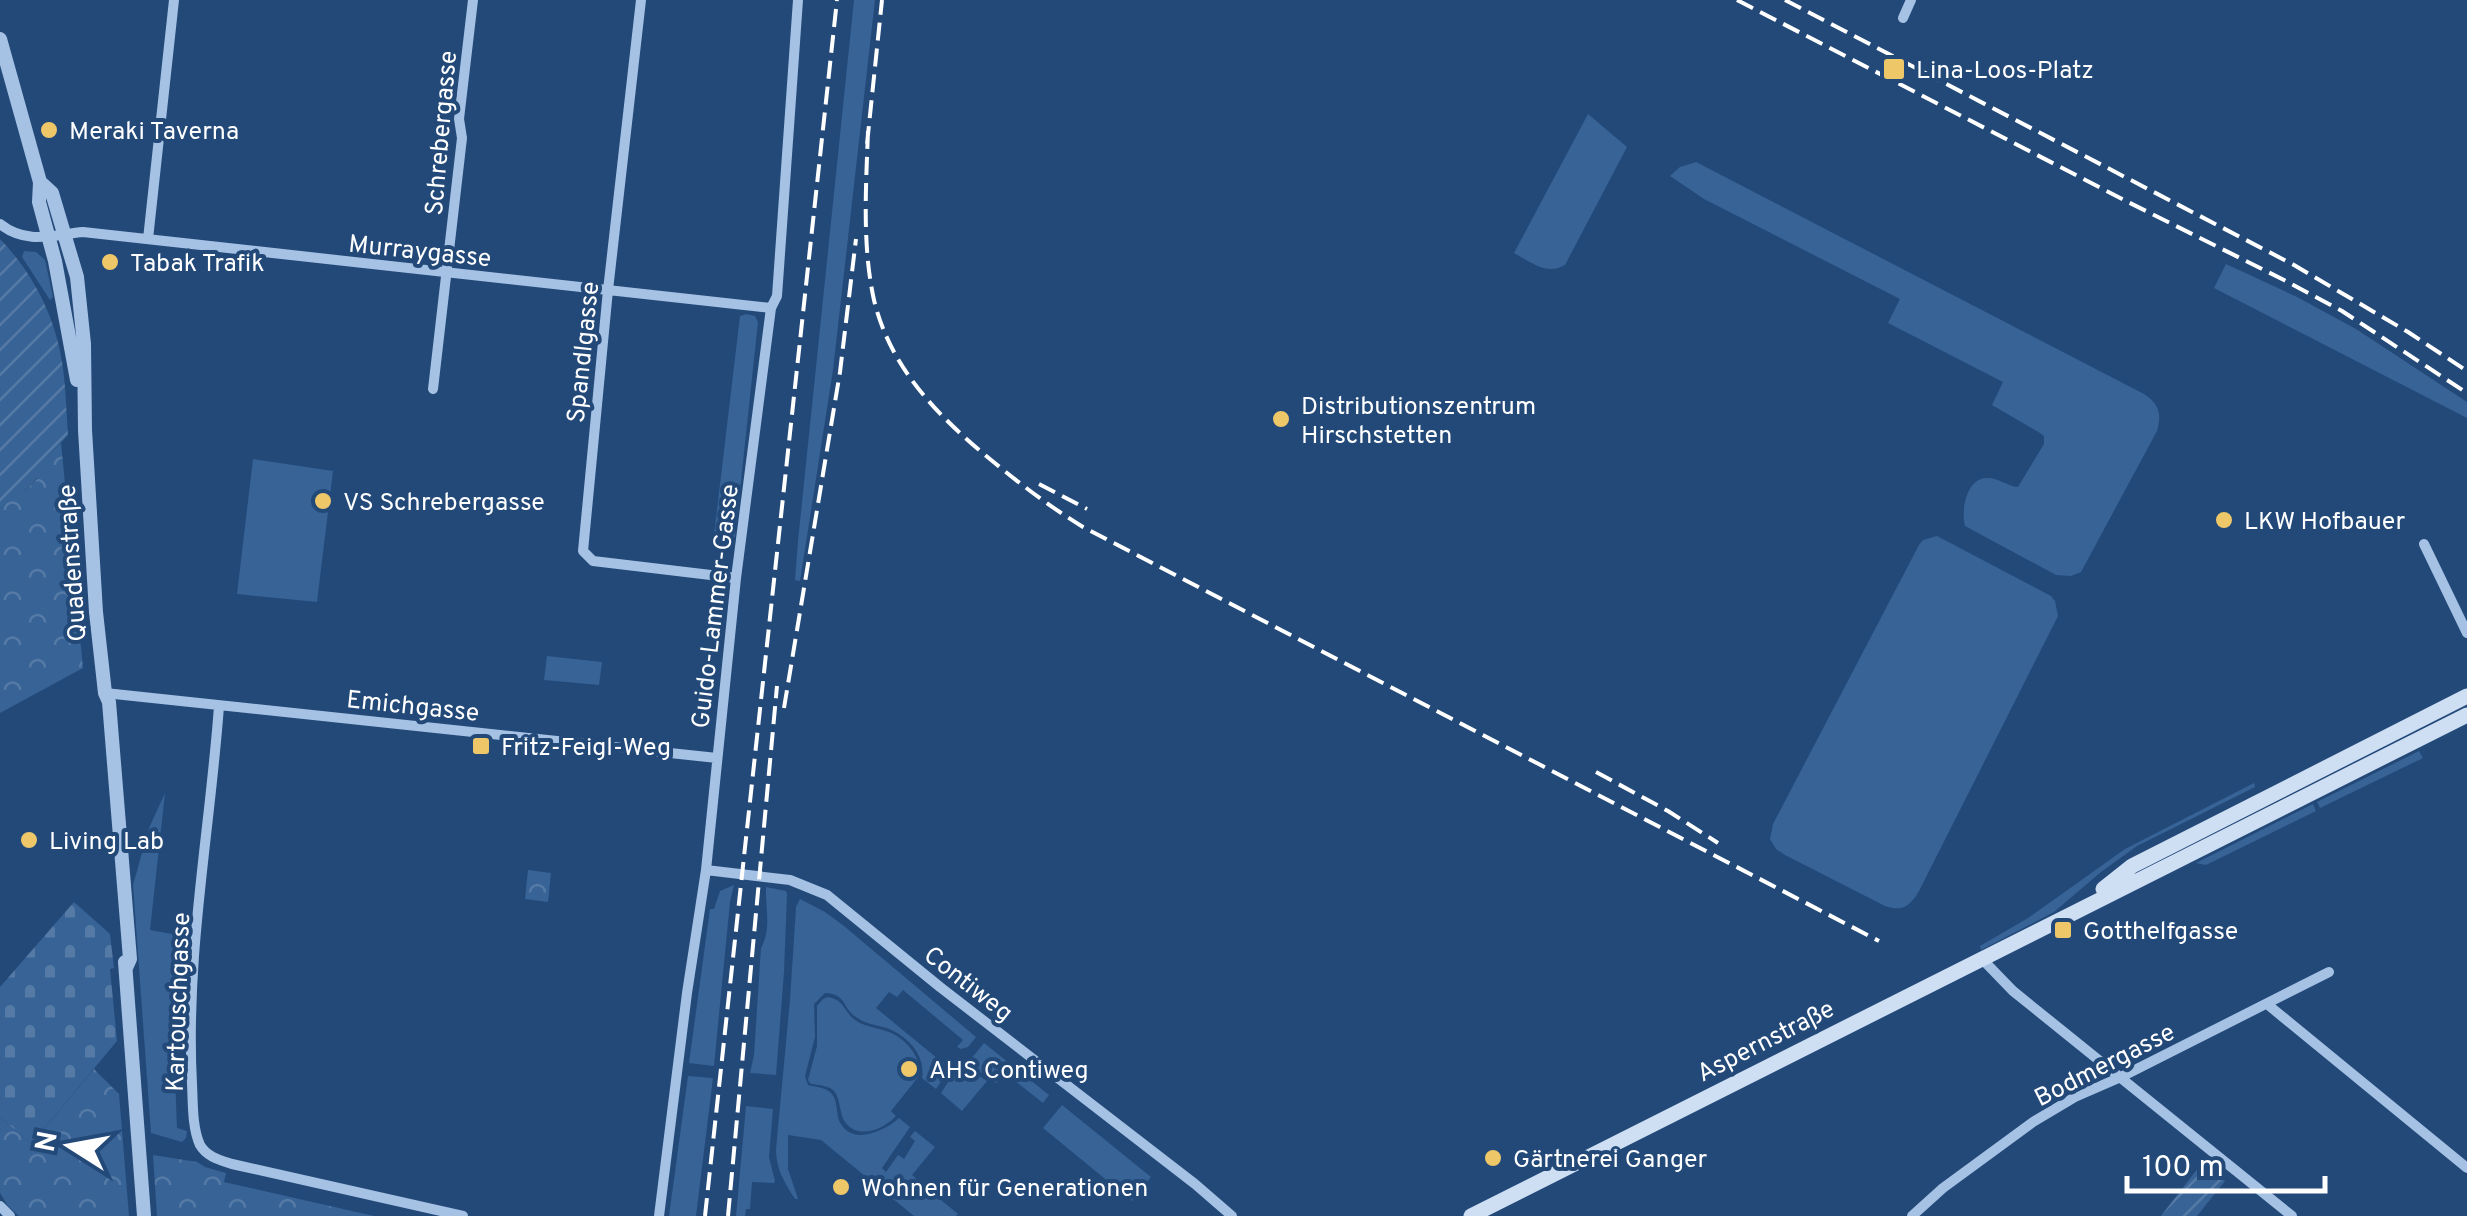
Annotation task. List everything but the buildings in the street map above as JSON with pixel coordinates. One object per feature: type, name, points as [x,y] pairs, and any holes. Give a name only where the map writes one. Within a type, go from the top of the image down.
[{"type":"main road","name":"Aspernstraße","points":[[2080,908],[2132,866],[2467,696]]},
{"type":"main road","name":"Aspernstraße","points":[[1471,1216],[2467,714]]},
{"type":"street","points":[[148,239],[174,0]]},
{"type":"street","name":"Schrebergasse","points":[[433,388],[462,138],[459,119],[473,0]]},
{"type":"street","name":"Spandlgasse","points":[[641,0],[582,551],[592,561],[736,578]]},
{"type":"street","name":"Guido-Lammer-Gasse","points":[[659,1216],[706,870],[736,578],[771,308],[777,296],[798,0]]},
{"type":"street","points":[[1902,18],[1912,0]]},
{"type":"street","name":"Quadenstraße","points":[[0,39],[40,182],[39,202],[85,430]]},
{"type":"street","name":"Quadenstraße","points":[[40,182],[52,192],[79,294],[96,612],[105,693],[102,705],[144,1216]]},
{"type":"street","points":[[0,224],[38,239],[48,237]]},
{"type":"street","name":"Murraygasse","points":[[48,237],[83,232],[771,308]]},
{"type":"street","points":[[2424,544],[2467,633]]},
{"type":"street","name":"Emichgasse","points":[[105,693],[717,758]]},
{"type":"street","name":"Kartouschgasse","points":[[219,706],[190,1022],[193,1101],[200,1144],[211,1156],[232,1164],[463,1216]]},
{"type":"street","name":"Contiweg","points":[[706,870],[790,880],[827,895],[1232,1216]]},
{"type":"street","points":[[1983,960],[2013,991],[2292,1216]]},
{"type":"street","name":"Bodmergasse","points":[[1912,1216],[2033,1122],[2075,1097],[2329,972]]},
{"type":"street","points":[[2267,1004],[2467,1168]]},
{"type":"street","points":[[0,1206],[10,1216]]},
{"type":"green space","points":[[854,0],[875,0],[833,370],[800,581],[795,580],[798,541]]},
{"type":"green space","points":[[1588,114],[1627,147],[1565,265],[1545,268],[1514,253]]},
{"type":"green space","points":[[1696,162],[2153,402],[2159,414],[2157,431],[2081,572],[2056,575],[1965,526],[1965,504],[1974,484],[1990,478],[2018,487],[2044,444],[2040,433],[1992,405],[2003,382],[1888,323],[1900,299],[1704,199],[1670,176],[1680,167]]},
{"type":"green space","points":[[0,239],[31,278],[52,324],[63,366],[68,435],[34,472],[38,477],[25,491],[20,488],[0,509]]},
{"type":"green space","points":[[24,251],[36,252],[45,260],[53,297],[50,300],[22,257]]},
{"type":"green space","points":[[2226,264],[2356,329],[2467,402],[2467,418],[2214,288]]},
{"type":"green space","points":[[740,316],[755,316],[758,322],[735,537],[714,535]]},
{"type":"green space","points":[[61,443],[83,668],[0,713],[0,509],[20,487],[25,491],[38,478],[33,472]]},
{"type":"green space","points":[[253,459],[333,471],[317,602],[237,594]]},
{"type":"green space","points":[[1937,536],[2051,596],[2058,616],[1919,891],[1905,906],[1891,908],[1785,855],[1770,839],[1773,824],[1919,545]]},
{"type":"green space","points":[[547,656],[602,662],[599,685],[544,680]]},
{"type":"green space","points":[[2419,751],[2423,758],[2320,808],[2317,802]]},
{"type":"green space","points":[[2254,783],[2255,787],[2137,846],[2054,912],[1981,950],[1980,946],[2028,918],[2125,849]]},
{"type":"green space","points":[[165,793],[150,930],[178,935],[172,998],[177,1128],[187,1131],[182,1142],[151,1133],[133,885],[149,828]]},
{"type":"green space","points":[[2313,804],[2316,811],[2206,865],[2196,863]]},
{"type":"green space","points":[[528,870],[551,873],[548,902],[525,899]]},
{"type":"green space","points":[[734,885],[714,1066],[689,1063],[710,909],[714,909],[720,891]]},
{"type":"green space","points":[[766,887],[787,894],[776,1075],[750,1073],[761,948],[767,925]]},
{"type":"green space","points":[[800,899],[844,926],[976,1037],[968,1047],[957,1047],[963,1040],[903,990],[897,997],[889,992],[876,1008],[943,1063],[947,1059],[953,1063],[936,1089],[922,1078],[918,1055],[902,1036],[859,1019],[841,999],[825,993],[814,1004],[815,1037],[805,1076],[808,1085],[831,1093],[847,1131],[870,1134],[899,1118],[910,1127],[882,1168],[886,1172],[898,1155],[904,1159],[915,1141],[910,1137],[915,1131],[935,1147],[912,1175],[921,1183],[913,1193],[916,1195],[924,1186],[956,1216],[914,1216],[821,1140],[788,1135],[788,1169],[798,1199],[784,1181],[776,1149],[796,907]]},
{"type":"green space","points":[[74,902],[110,934],[117,1041],[31,1144],[0,1117],[0,987]]},
{"type":"green space","points":[[828,997],[839,1001],[858,1022],[901,1039],[918,1062],[919,1076],[891,1111],[896,1116],[879,1128],[864,1132],[851,1128],[843,1118],[834,1091],[808,1080],[817,1046],[817,1006]]},
{"type":"green space","points":[[984,1043],[1049,1095],[1043,1103],[1005,1073],[996,1083],[964,1061],[971,1059]]},
{"type":"green space","points":[[960,1064],[987,1081],[962,1111],[941,1093]]},
{"type":"green space","points":[[94,1069],[119,1094],[129,1216],[19,1216],[0,1193],[0,1117],[31,1144]]},
{"type":"green space","points":[[688,1076],[713,1078],[696,1216],[669,1216]]},
{"type":"green space","points":[[1062,1105],[1151,1177],[1132,1201],[1043,1128]]},
{"type":"green space","points":[[746,1106],[773,1109],[769,1157],[775,1181],[752,1182],[750,1209],[746,1209],[745,1216],[736,1216]]},
{"type":"green space","points":[[153,1155],[197,1162],[226,1173],[224,1182],[374,1216],[157,1216]]},
{"type":"green space","points":[[2202,1163],[2225,1181],[2197,1216],[2161,1216]]},
{"type":"railway","points":[[705,1216],[837,0]]},
{"type":"railway","points":[[867,144],[882,0]]},
{"type":"railway","points":[[1737,0],[2342,311],[2467,393]]},
{"type":"railway","points":[[1785,0],[2294,265],[2467,371]]},
{"type":"railway","points":[[868,131],[868,259],[882,326],[921,392],[1007,473],[1083,527],[1879,941]]},
{"type":"railway","points":[[784,708],[840,372],[856,239]]},
{"type":"railway","points":[[1039,484],[1087,509]]},
{"type":"railway","points":[[728,1216],[777,686]]},
{"type":"railway","points":[[1596,772],[1718,843]]},
{"type":"place","name":"Lina-Loos-Platz","points":[[1894,69]]},
{"type":"place","name":"Meraki Taverna","points":[[49,130]]},
{"type":"place","name":"Tabak Trafik","points":[[110,262]]},
{"type":"place","name":"Distributionszentrum Hirschstetten","points":[[1281,419]]},
{"type":"place","name":"VS Schrebergasse","points":[[323,501]]},
{"type":"place","name":"LKW Hofbauer","points":[[2224,520]]},
{"type":"place","name":"Fritz-Feigl-Weg","points":[[481,746]]},
{"type":"place","name":"Living Lab","points":[[29,840]]},
{"type":"place","name":"Gotthelfgasse","points":[[2063,930]]},
{"type":"place","name":"AHS Contiweg","points":[[909,1069]]},
{"type":"place","name":"Gärtnerei Ganger","points":[[1493,1158]]},
{"type":"place","name":"Wohnen für Generationen","points":[[841,1187]]}]
